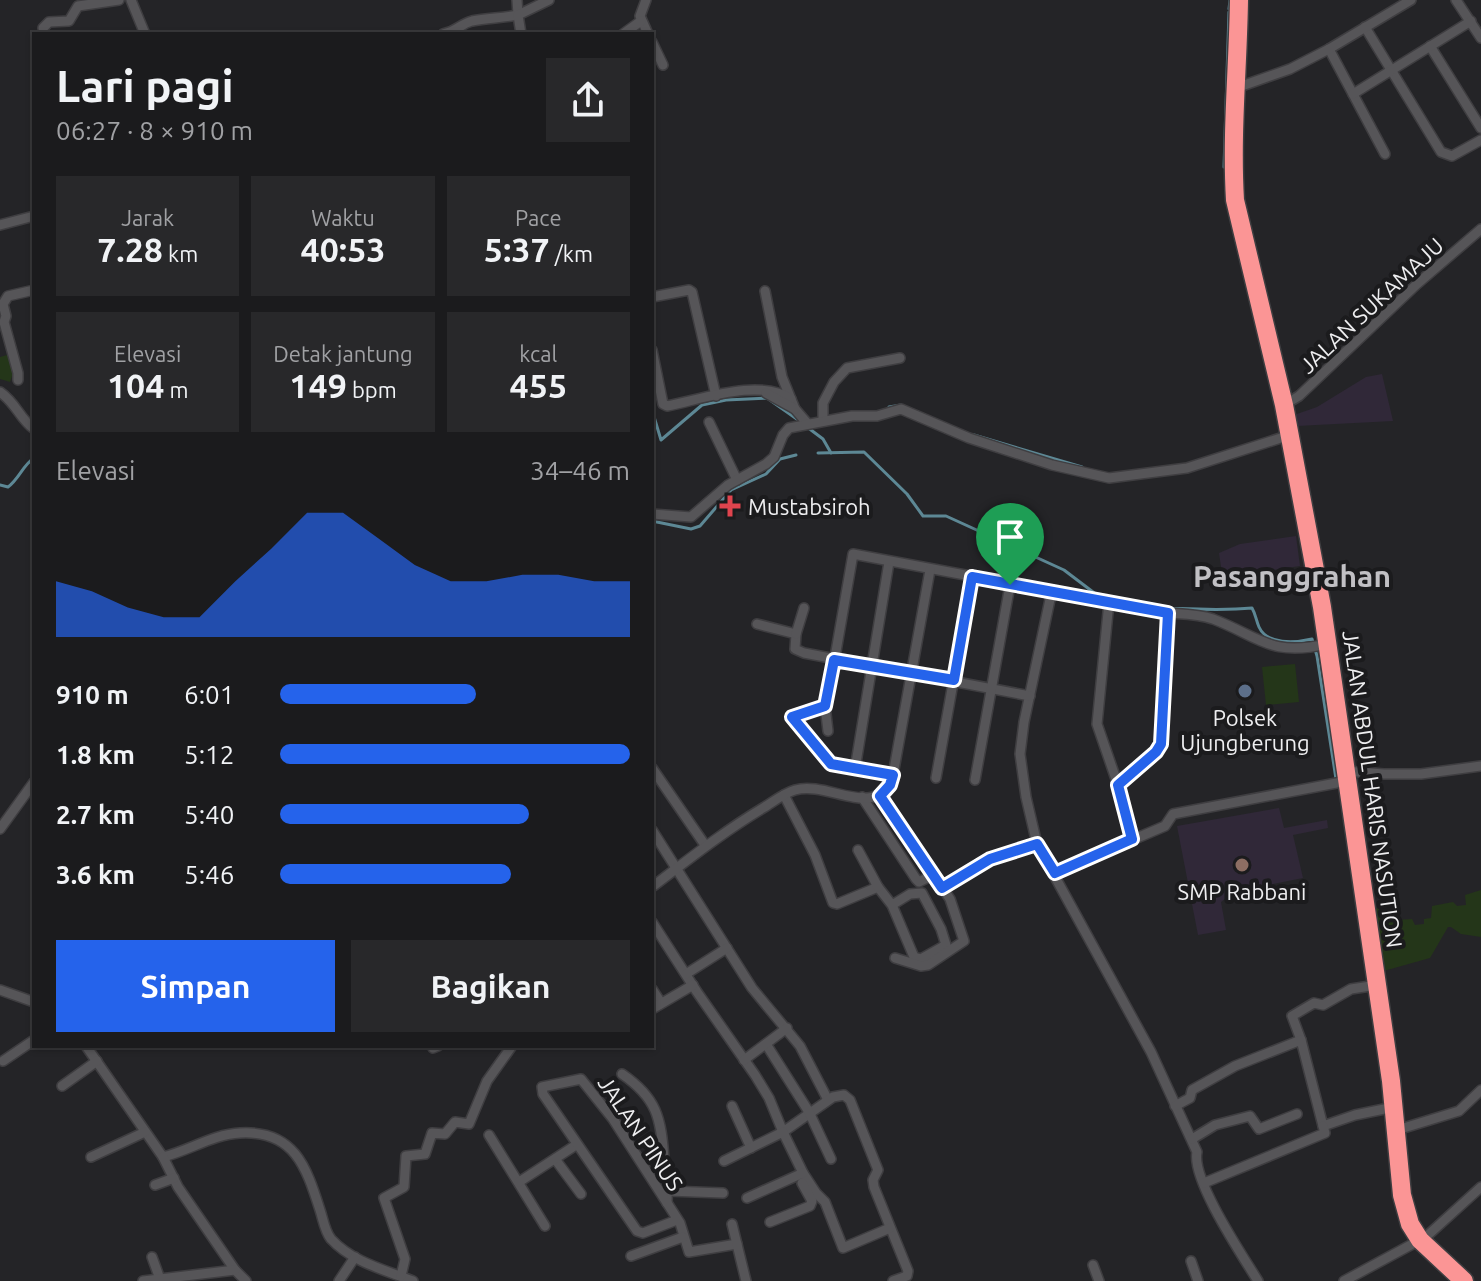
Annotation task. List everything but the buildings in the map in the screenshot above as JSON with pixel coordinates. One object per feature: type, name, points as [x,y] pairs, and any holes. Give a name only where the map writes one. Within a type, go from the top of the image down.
[{"type":"highway","name":"JALAN ABDUL HARIS NASUTION","points":[[1239,0],[1232,169],[1237,211],[1290,435],[1318,646],[1346,776],[1400,1160],[1424,1238],[1464,1281]]},
{"type":"highway","name":"JALAN ABDUL HARIS NASUTION","points":[[1424,1238],[1477,1281]]},
{"type":"street","points":[[43,28],[49,22],[69,21],[78,6],[119,0]]},
{"type":"street","points":[[131,0],[144,32]]},
{"type":"street","points":[[517,0],[521,32]]},
{"type":"street","points":[[457,32],[462,25],[518,15],[549,0]]},
{"type":"street","points":[[626,32],[641,21],[646,0]]},
{"type":"street","points":[[1235,89],[1290,69],[1411,0]]},
{"type":"street","points":[[1456,0],[1481,38]]},
{"type":"street","points":[[641,21],[647,32]]},
{"type":"street","points":[[1353,94],[1471,21]]},
{"type":"street","points":[[1365,27],[1441,152],[1452,156],[1481,140]]},
{"type":"street","points":[[654,46],[663,65]]},
{"type":"street","points":[[1430,46],[1481,128]]},
{"type":"street","points":[[1329,49],[1385,154]]},
{"type":"street","points":[[0,225],[32,217]]},
{"type":"street","name":"JALAN SUKAMAJU","points":[[1284,405],[1299,396],[1417,284],[1481,229]]},
{"type":"street","points":[[32,290],[8,296],[3,304],[17,380],[3,394],[16,405],[24,421],[32,427]]},
{"type":"street","points":[[765,291],[777,360],[804,424]]},
{"type":"street","points":[[654,297],[692,292],[716,396]]},
{"type":"street","points":[[823,420],[823,403],[834,382],[847,368],[900,358]]},
{"type":"street","points":[[654,360],[663,404],[667,406],[758,388],[793,404]]},
{"type":"street","points":[[654,514],[691,517],[737,480],[774,457],[784,432],[823,420],[877,416],[901,409],[969,438],[1052,465],[1109,478],[1187,468],[1290,435]]},
{"type":"street","points":[[709,422],[737,480]]},
{"type":"street","points":[[828,731],[825,706],[853,554],[1010,585],[1211,618],[1268,646],[1318,646]]},
{"type":"street","points":[[855,769],[889,562]]},
{"type":"street","points":[[654,886],[705,845],[784,795],[801,788],[862,797],[880,796],[890,785],[930,570]]},
{"type":"street","points":[[936,778],[972,577]]},
{"type":"street","points":[[975,780],[1010,585]]},
{"type":"street","points":[[1052,590],[1020,754],[1037,844],[1151,1052],[1192,1139],[1204,1183],[1258,1281]]},
{"type":"street","points":[[1109,602],[1097,724],[1132,839]]},
{"type":"street","points":[[804,608],[796,634],[796,651],[1030,696]]},
{"type":"street","points":[[1118,785],[1160,747],[1168,613]]},
{"type":"street","points":[[757,624],[796,634]]},
{"type":"street","points":[[825,706],[793,715],[792,719],[826,761],[837,766],[893,775]]},
{"type":"street","points":[[1055,873],[1165,826],[1173,814],[1346,776],[1421,774],[1481,766]]},
{"type":"street","points":[[654,771],[705,845]]},
{"type":"street","points":[[0,829],[32,785]]},
{"type":"street","points":[[784,795],[815,855],[833,903],[878,887]]},
{"type":"street","points":[[880,796],[952,902],[964,941],[928,965],[921,966],[895,958]]},
{"type":"street","points":[[862,797],[916,879],[919,882],[929,877]]},
{"type":"street","points":[[654,833],[752,988],[787,1028],[811,1062],[828,1100]]},
{"type":"street","points":[[942,888],[990,859],[1037,844]]},
{"type":"street","points":[[858,850],[878,887],[892,905],[914,957],[921,959],[946,945],[922,893],[910,894],[892,905]]},
{"type":"street","points":[[654,925],[769,1098],[800,1174],[811,1204],[770,1222]]},
{"type":"street","points":[[686,974],[727,948]]},
{"type":"street","points":[[657,1006],[693,985]]},
{"type":"street","points":[[1204,1183],[1325,1133],[1292,1016],[1314,1003],[1323,1005],[1351,989],[1377,985]]},
{"type":"street","points":[[0,990],[32,1001]]},
{"type":"street","points":[[744,1060],[787,1028]]},
{"type":"street","points":[[1175,1106],[1190,1098],[1192,1090],[1235,1066],[1301,1040]]},
{"type":"street","points":[[3,1061],[32,1041]]},
{"type":"street","points":[[766,1044],[809,1112],[831,1159]]},
{"type":"street","points":[[87,1048],[163,1157],[235,1270],[246,1281]]},
{"type":"street","points":[[401,1276],[405,1259],[384,1198],[404,1187],[406,1156],[425,1154],[432,1133],[445,1134],[455,1122],[469,1124],[487,1081],[511,1048]]},
{"type":"street","points":[[62,1086],[97,1061]]},
{"type":"street","points":[[622,1074],[642,1087],[661,1125],[667,1203]]},
{"type":"street","name":"JALAN PINUS","points":[[576,1145],[541,1089],[579,1077],[599,1100],[682,1226],[683,1237]]},
{"type":"street","points":[[1397,1130],[1459,1111],[1481,1090]]},
{"type":"street","points":[[724,1161],[783,1132],[828,1100],[841,1095],[850,1101],[878,1170],[873,1183],[908,1271],[907,1276],[893,1281]]},
{"type":"street","points":[[732,1106],[751,1148]]},
{"type":"street","points":[[1323,1126],[1394,1107]]},
{"type":"street","points":[[1192,1139],[1215,1125],[1250,1116],[1259,1129],[1297,1114]]},
{"type":"street","points":[[91,1157],[145,1132]]},
{"type":"street","points":[[163,1157],[236,1133],[257,1133],[280,1140],[292,1149],[310,1178],[328,1236],[355,1257],[413,1281]]},
{"type":"street","points":[[489,1135],[545,1226]]},
{"type":"street","points":[[519,1182],[576,1145],[639,1232],[677,1220]]},
{"type":"street","points":[[555,1159],[581,1194]]},
{"type":"street","points":[[800,1174],[825,1202],[843,1248],[890,1228]]},
{"type":"street","points":[[747,1198],[800,1174]]},
{"type":"street","points":[[155,1185],[174,1178]]},
{"type":"street","points":[[1344,1281],[1424,1238],[1481,1187]]},
{"type":"street","points":[[668,1191],[723,1193]]},
{"type":"street","points":[[732,1224],[746,1281]]},
{"type":"street","points":[[631,1256],[683,1237],[691,1253],[737,1244]]},
{"type":"street","points":[[152,1257],[160,1279]]},
{"type":"street","points":[[339,1281],[355,1257]]},
{"type":"street","points":[[1191,1261],[1198,1281]]},
{"type":"street","points":[[1093,1265],[1099,1281]]},
{"type":"street","points":[[145,1281],[198,1278],[235,1270]]},
{"type":"shaded area","points":[[1382,374],[1393,421],[1297,426],[1294,415],[1317,407],[1366,377]]},
{"type":"shaded area","points":[[1296,536],[1300,566],[1223,580],[1219,553],[1240,544]]},
{"type":"shaded area","name":"SMP Rabbani","points":[[1279,808],[1284,828],[1327,820],[1328,828],[1293,835],[1303,878],[1273,884],[1259,899],[1231,894],[1221,902],[1226,930],[1198,935],[1177,826]]},
{"type":"green space","points":[[7,355],[13,373],[10,382],[0,379],[0,357]]},
{"type":"green space","points":[[1295,664],[1299,702],[1266,705],[1262,667]]},
{"type":"green space","points":[[1481,890],[1481,937],[1461,934],[1448,927],[1430,958],[1380,972],[1372,909],[1379,908],[1382,921],[1412,919],[1415,925],[1424,924],[1424,919],[1431,918],[1432,906],[1453,902],[1457,906],[1466,905],[1465,895]]},
{"type":"waterway","points":[[1229,9],[1230,0]]},
{"type":"waterway","points":[[1224,167],[1229,12]]},
{"type":"waterway","points":[[654,417],[661,440],[702,405],[726,400],[767,398],[801,422]]},
{"type":"waterway","points":[[889,407],[901,405]]},
{"type":"waterway","points":[[807,427],[823,439],[831,453]]},
{"type":"waterway","points":[[974,435],[1082,467]]},
{"type":"waterway","points":[[818,453],[864,452],[907,494],[923,516],[946,516],[1064,570],[1097,595],[1136,603]]},
{"type":"waterway","points":[[654,521],[691,529],[700,526],[731,490],[766,474],[780,459],[796,455]]},
{"type":"waterway","points":[[0,485],[8,487],[32,460]]},
{"type":"waterway","points":[[1163,608],[1252,608],[1259,627],[1268,637],[1290,642],[1312,639],[1336,779]]},
{"type":"place","name":"Mustabsiroh","points":[[730,506]]},
{"type":"place","name":"Polsek Ujungberung","points":[[1245,691]]},
{"type":"place","name":"SMP Rabbani","points":[[1242,865]]},
{"type":"district","name":"Pasanggrahan","points":[[1292,576]]},
{"type":"route","points":[[972,577],[1010,585],[1052,590],[1168,613],[1161,744],[1118,785],[1132,839],[1055,873],[1037,844],[990,859],[942,888],[880,796],[887,790],[893,775],[831,764],[792,717],[825,706],[834,660],[954,680],[972,577]]}]
